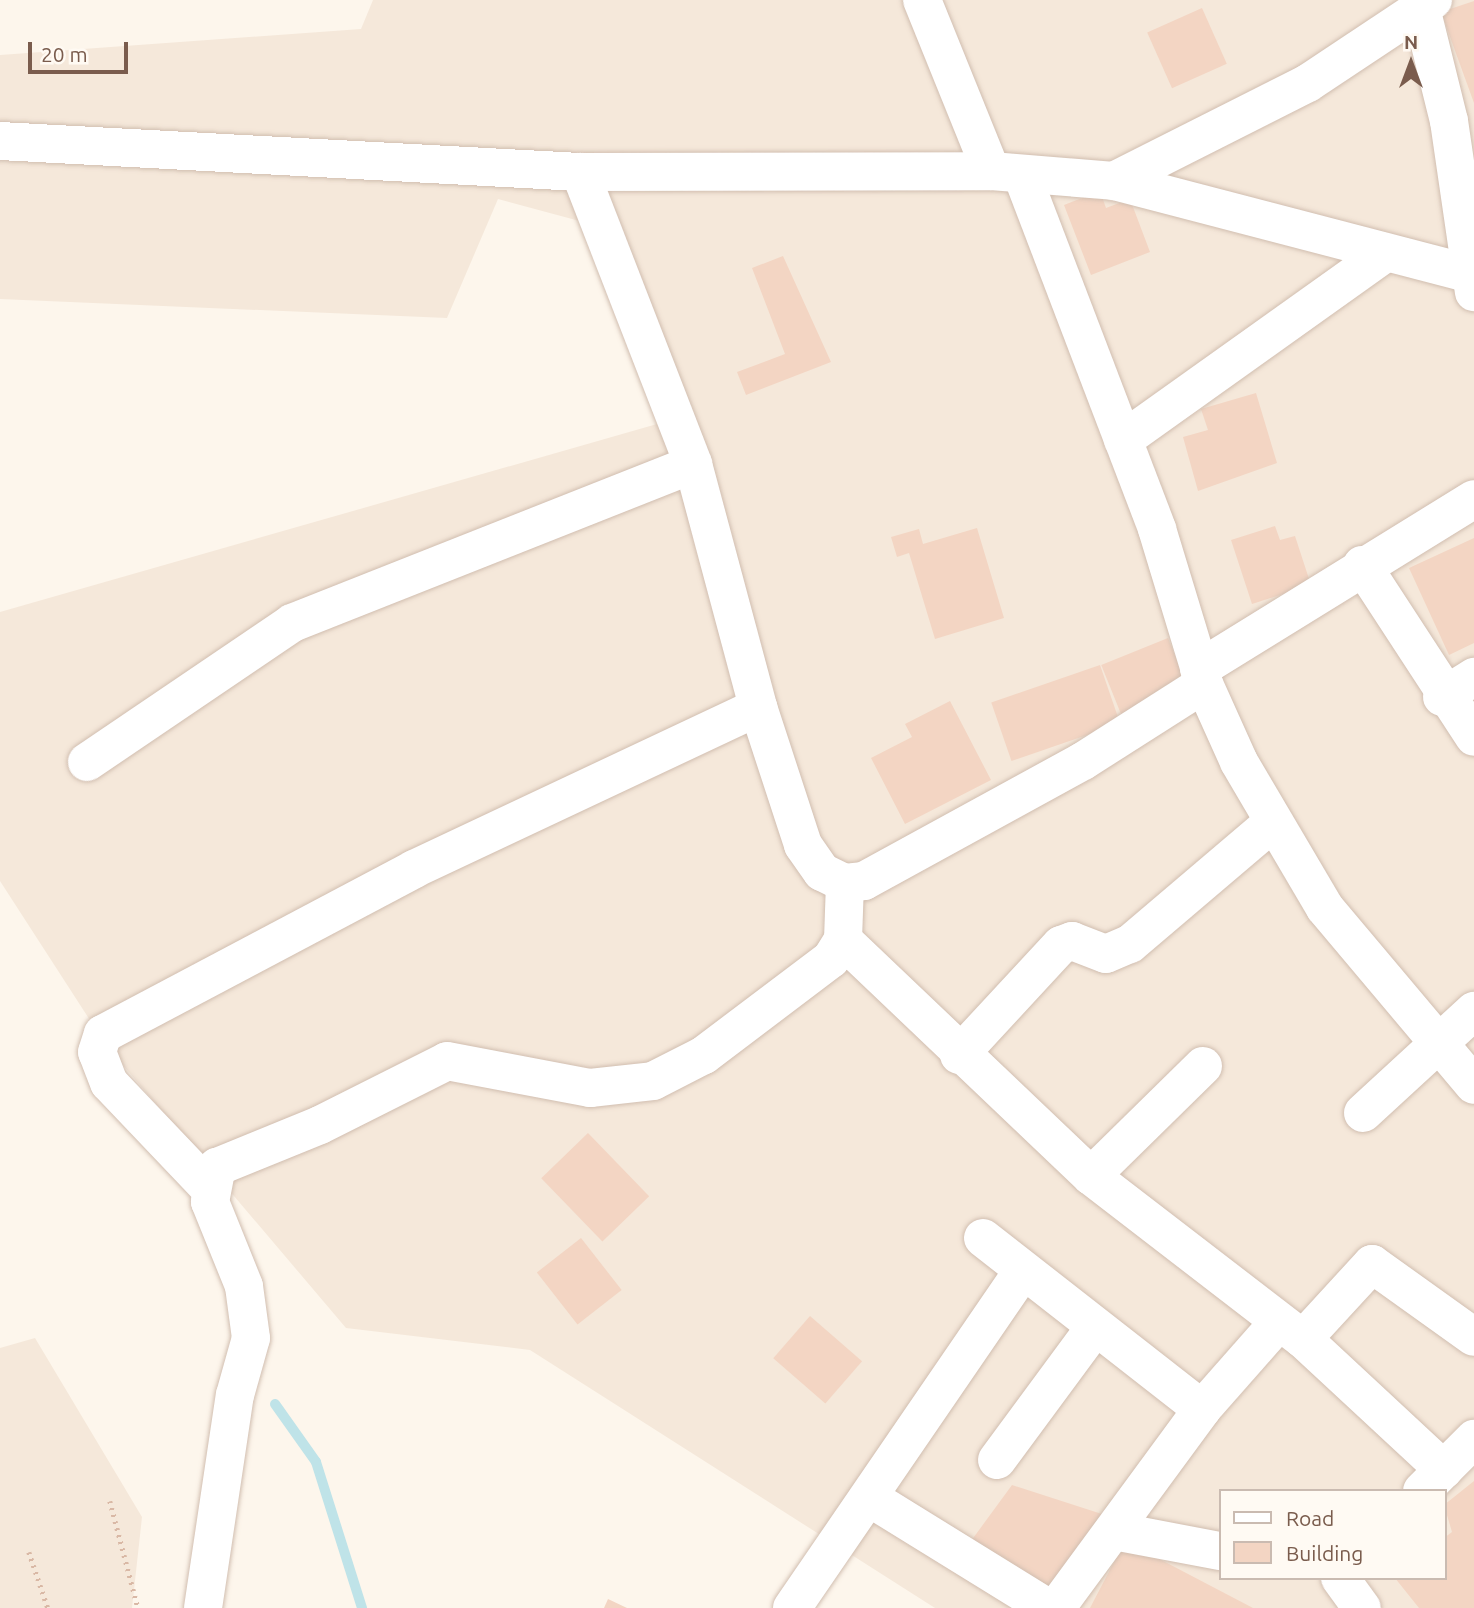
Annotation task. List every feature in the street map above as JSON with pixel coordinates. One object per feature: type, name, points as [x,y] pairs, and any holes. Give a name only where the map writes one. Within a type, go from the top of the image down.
[{"type":"street","points":[[922,0],[1006,173],[1123,440],[1202,677],[1272,823],[1325,908],[1474,1085]]},
{"type":"street","points":[[0,141],[580,172],[1006,173],[1114,181],[1384,253],[1472,280],[1449,121],[1427,4],[1308,83],[1114,181]]},
{"type":"street","points":[[580,172],[693,464],[758,707],[803,845],[822,872],[845,883],[895,865],[1071,767],[1362,565],[1474,499]]},
{"type":"street","points":[[1123,440],[1384,253]]},
{"type":"street","points":[[87,762],[292,623],[693,464]]},
{"type":"street","points":[[1362,565],[1442,697],[1474,737]]},
{"type":"street","points":[[1442,697],[1474,677]]},
{"type":"street","points":[[210,1189],[109,1083],[97,1052],[103,1034],[414,869],[758,707]]},
{"type":"street","points":[[959,1055],[1061,945],[1072,941],[1106,954],[1123,948],[1272,823]]},
{"type":"street","points":[[203,1608],[235,1395],[251,1338],[244,1286],[213,1214],[210,1189],[217,1167],[320,1125],[447,1061],[590,1088],[653,1081],[704,1055],[798,987],[843,940],[845,883]]},
{"type":"street","points":[[843,940],[959,1055],[1091,1176],[1290,1331],[1433,1480],[1474,1439]]},
{"type":"street","points":[[1363,1113],[1474,1011]]},
{"type":"street","points":[[1091,1176],[1203,1066]]},
{"type":"street","points":[[982,1238],[1021,1273],[1202,1409]]},
{"type":"street","points":[[1056,1608],[1202,1409],[1290,1331],[1372,1264],[1474,1337]]},
{"type":"street","points":[[792,1608],[870,1498],[1021,1273]]},
{"type":"street","points":[[998,1460],[1095,1326]]},
{"type":"street","points":[[870,1498],[1048,1608]]},
{"type":"street","points":[[1114,1531],[1218,1551]]},
{"type":"street","points":[[1341,1580],[1362,1608]]},
{"type":"path","points":[[110,1501],[138,1608]]},
{"type":"path","points":[[29,1552],[48,1608]]},
{"type":"shaded area","points":[[373,0],[1474,0],[1474,1608],[935,1608],[530,1350],[346,1328],[106,1045],[0,881],[0,612],[671,420],[624,233],[498,199],[447,318],[0,299],[0,55],[361,29]]},
{"type":"shaded area","points":[[35,1338],[142,1517],[132,1608],[0,1608],[0,1348]]},
{"type":"building","points":[[1474,1],[1474,103],[1441,12]]},
{"type":"building","points":[[1202,8],[1227,64],[1172,88],[1147,32]]},
{"type":"building","points":[[1100,191],[1106,208],[1130,199],[1150,252],[1091,275],[1064,205]]},
{"type":"building","points":[[783,256],[831,362],[746,395],[737,372],[785,354],[752,268]]},
{"type":"building","points":[[1256,393],[1277,463],[1198,491],[1183,437],[1208,430],[1201,409]]},
{"type":"building","points":[[1275,526],[1280,540],[1295,536],[1311,585],[1252,604],[1231,540]]},
{"type":"building","points":[[977,528],[1004,618],[935,639],[909,553],[897,557],[891,537],[919,529],[923,544]]},
{"type":"building","points":[[1474,538],[1474,643],[1449,655],[1409,568]]},
{"type":"building","points":[[1168,638],[1189,690],[1122,717],[1101,665]]},
{"type":"building","points":[[1100,665],[1120,724],[1011,761],[991,702]]},
{"type":"building","points":[[950,701],[991,780],[905,824],[871,758],[912,737],[905,724]]},
{"type":"building","points":[[588,1133],[649,1196],[602,1241],[541,1178]]},
{"type":"building","points":[[581,1238],[622,1290],[578,1324],[537,1272]]},
{"type":"building","points":[[810,1316],[862,1361],[825,1404],[773,1358]]},
{"type":"building","points":[[1474,1481],[1474,1608],[1419,1608],[1397,1580],[1446,1580],[1446,1536],[1452,1532],[1446,1503]]},
{"type":"building","points":[[1012,1485],[1108,1516],[1052,1589],[971,1541]]},
{"type":"building","points":[[1125,1541],[1253,1608],[1090,1608]]},
{"type":"building","points":[[608,1599],[627,1608],[604,1608]]},
{"type":"waterway","points":[[275,1404],[316,1462],[362,1608]]}]
